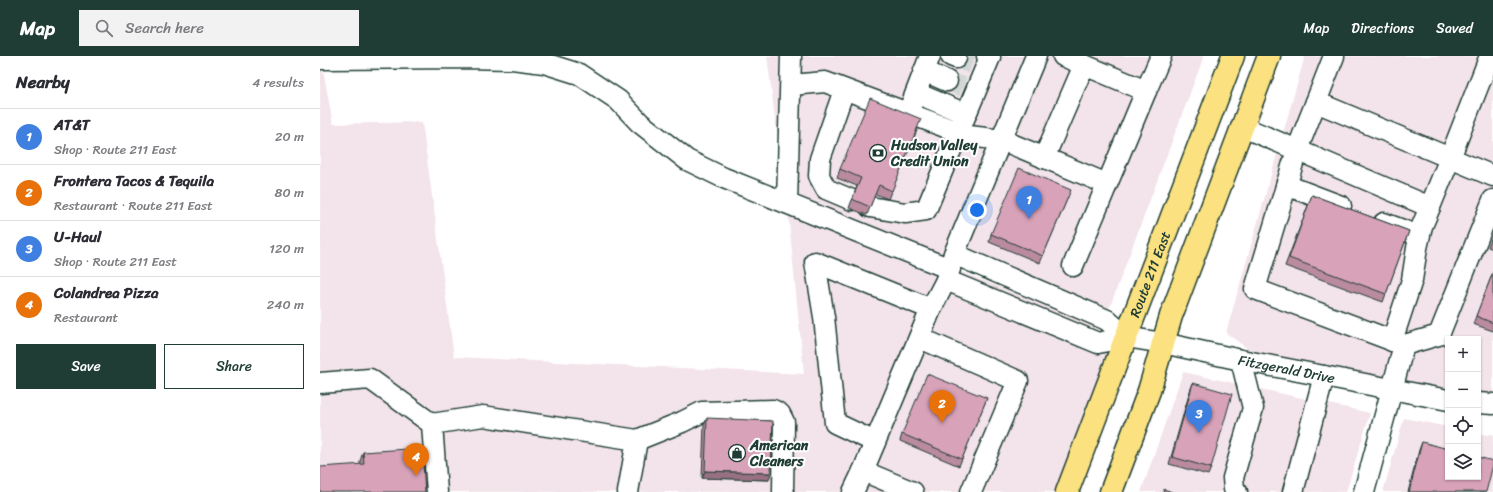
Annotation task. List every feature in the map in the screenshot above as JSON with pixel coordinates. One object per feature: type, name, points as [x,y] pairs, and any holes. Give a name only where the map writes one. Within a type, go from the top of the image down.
[{"type":"main road","name":"Route 211 East","points":[[1067,492],[1233,56]]},
{"type":"main road","points":[[1111,492],[1149,391],[1171,316],[1269,56]]},
{"type":"street","points":[[787,203],[791,56]]},
{"type":"street","points":[[853,492],[876,442],[950,268],[1036,56]]},
{"type":"street","points":[[1063,56],[1146,91]]},
{"type":"street","points":[[1073,266],[1161,56]]},
{"type":"street","points":[[1334,56],[1297,150],[1255,289],[1398,343],[1439,335],[1493,200]]},
{"type":"street","points":[[1364,492],[1392,388],[1398,343],[1412,280],[1419,236],[1490,56]]},
{"type":"street","points":[[320,59],[512,59],[544,64],[579,74],[618,100],[640,123],[687,160],[724,178],[950,268],[1107,320],[1126,337]]},
{"type":"street","points":[[844,90],[820,159],[819,176],[826,189],[861,204],[905,213],[926,210],[966,114],[962,87],[970,61]]},
{"type":"street","points":[[908,113],[927,64],[962,87]]},
{"type":"street","points":[[1044,158],[1084,65]]},
{"type":"street","points":[[791,85],[824,82],[969,136],[1002,140],[1107,184]]},
{"type":"street","points":[[916,93],[966,114]]},
{"type":"street","points":[[1316,102],[1493,176]]},
{"type":"street","points":[[1243,127],[1430,207]]},
{"type":"street","points":[[1286,185],[1419,236]]},
{"type":"street","points":[[876,442],[835,423],[824,317],[815,262],[931,310]]},
{"type":"street","points":[[950,268],[1098,343],[1126,337]]},
{"type":"street","name":"Fitzgerald Drive","points":[[1126,337],[1163,343],[1241,360],[1445,399]]},
{"type":"street","points":[[920,338],[1018,381],[971,492]]},
{"type":"street","points":[[1237,492],[1234,489],[1234,478],[1253,408],[1241,360]]},
{"type":"street","points":[[1293,492],[1324,376]]},
{"type":"street","points":[[320,383],[370,379],[432,424],[483,416],[637,440],[682,422],[702,412],[777,411],[782,416],[784,422],[782,492]]},
{"type":"street","points":[[1481,404],[1493,404]]},
{"type":"street","points":[[432,424],[437,492]]},
{"type":"street","points":[[628,492],[637,440]]},
{"type":"street","points":[[863,471],[913,492]]},
{"type":"shaded area","points":[[767,56],[1204,56],[1109,309],[886,242],[1126,337],[1063,492],[320,492],[321,59],[333,124],[422,122],[454,357],[804,374],[788,212]]},
{"type":"shaded area","points":[[1305,56],[1493,56],[1493,400],[1481,398],[1481,336],[1445,336],[1445,394],[1252,352],[1226,333]]},
{"type":"shaded area","points":[[1183,372],[1370,413],[1346,492],[1141,492]]},
{"type":"shaded area","points":[[1404,418],[1445,426],[1445,480],[1481,480],[1481,434],[1493,434],[1493,492],[1383,492]]},
{"type":"building","name":"Hudson Valley Credit Union","points":[[870,98],[921,119],[892,191],[879,185],[870,207],[852,199],[861,178],[840,169]]},
{"type":"building","points":[[1019,168],[1071,190],[1043,256],[991,234]]},
{"type":"building","points":[[1312,195],[1409,231],[1386,294],[1289,258]]},
{"type":"building","points":[[1493,272],[1493,323],[1476,316]]},
{"type":"building","points":[[927,374],[987,398],[962,459],[902,434]]},
{"type":"building","points":[[1193,383],[1232,394],[1211,468],[1172,457]]},
{"type":"building","name":"American Cleaners","points":[[707,418],[773,421],[771,473],[705,471]]},
{"type":"building","points":[[1422,442],[1445,448],[1445,480],[1481,480],[1481,458],[1493,461],[1486,492],[1409,492]]},
{"type":"building","points":[[422,448],[425,492],[320,492],[320,467],[364,464],[363,452]]},
{"type":"building","points":[[1164,489],[1172,492],[1163,492]]},
{"type":"tunnel","points":[[956,58],[972,64]]},
{"type":"tunnel","points":[[947,81],[963,87]]},
{"type":"place","name":"Hudson Valley Credit Union","points":[[878,153]]},
{"type":"place","name":"AT&T","points":[[1029,219]]},
{"type":"place","name":"Frontera Tacos & Tequila","points":[[942,423]]},
{"type":"place","name":"U-Haul","points":[[1199,433]]},
{"type":"place","name":"American Cleaners","points":[[737,453]]},
{"type":"place","name":"Colandrea Pizza","points":[[416,476]]}]
